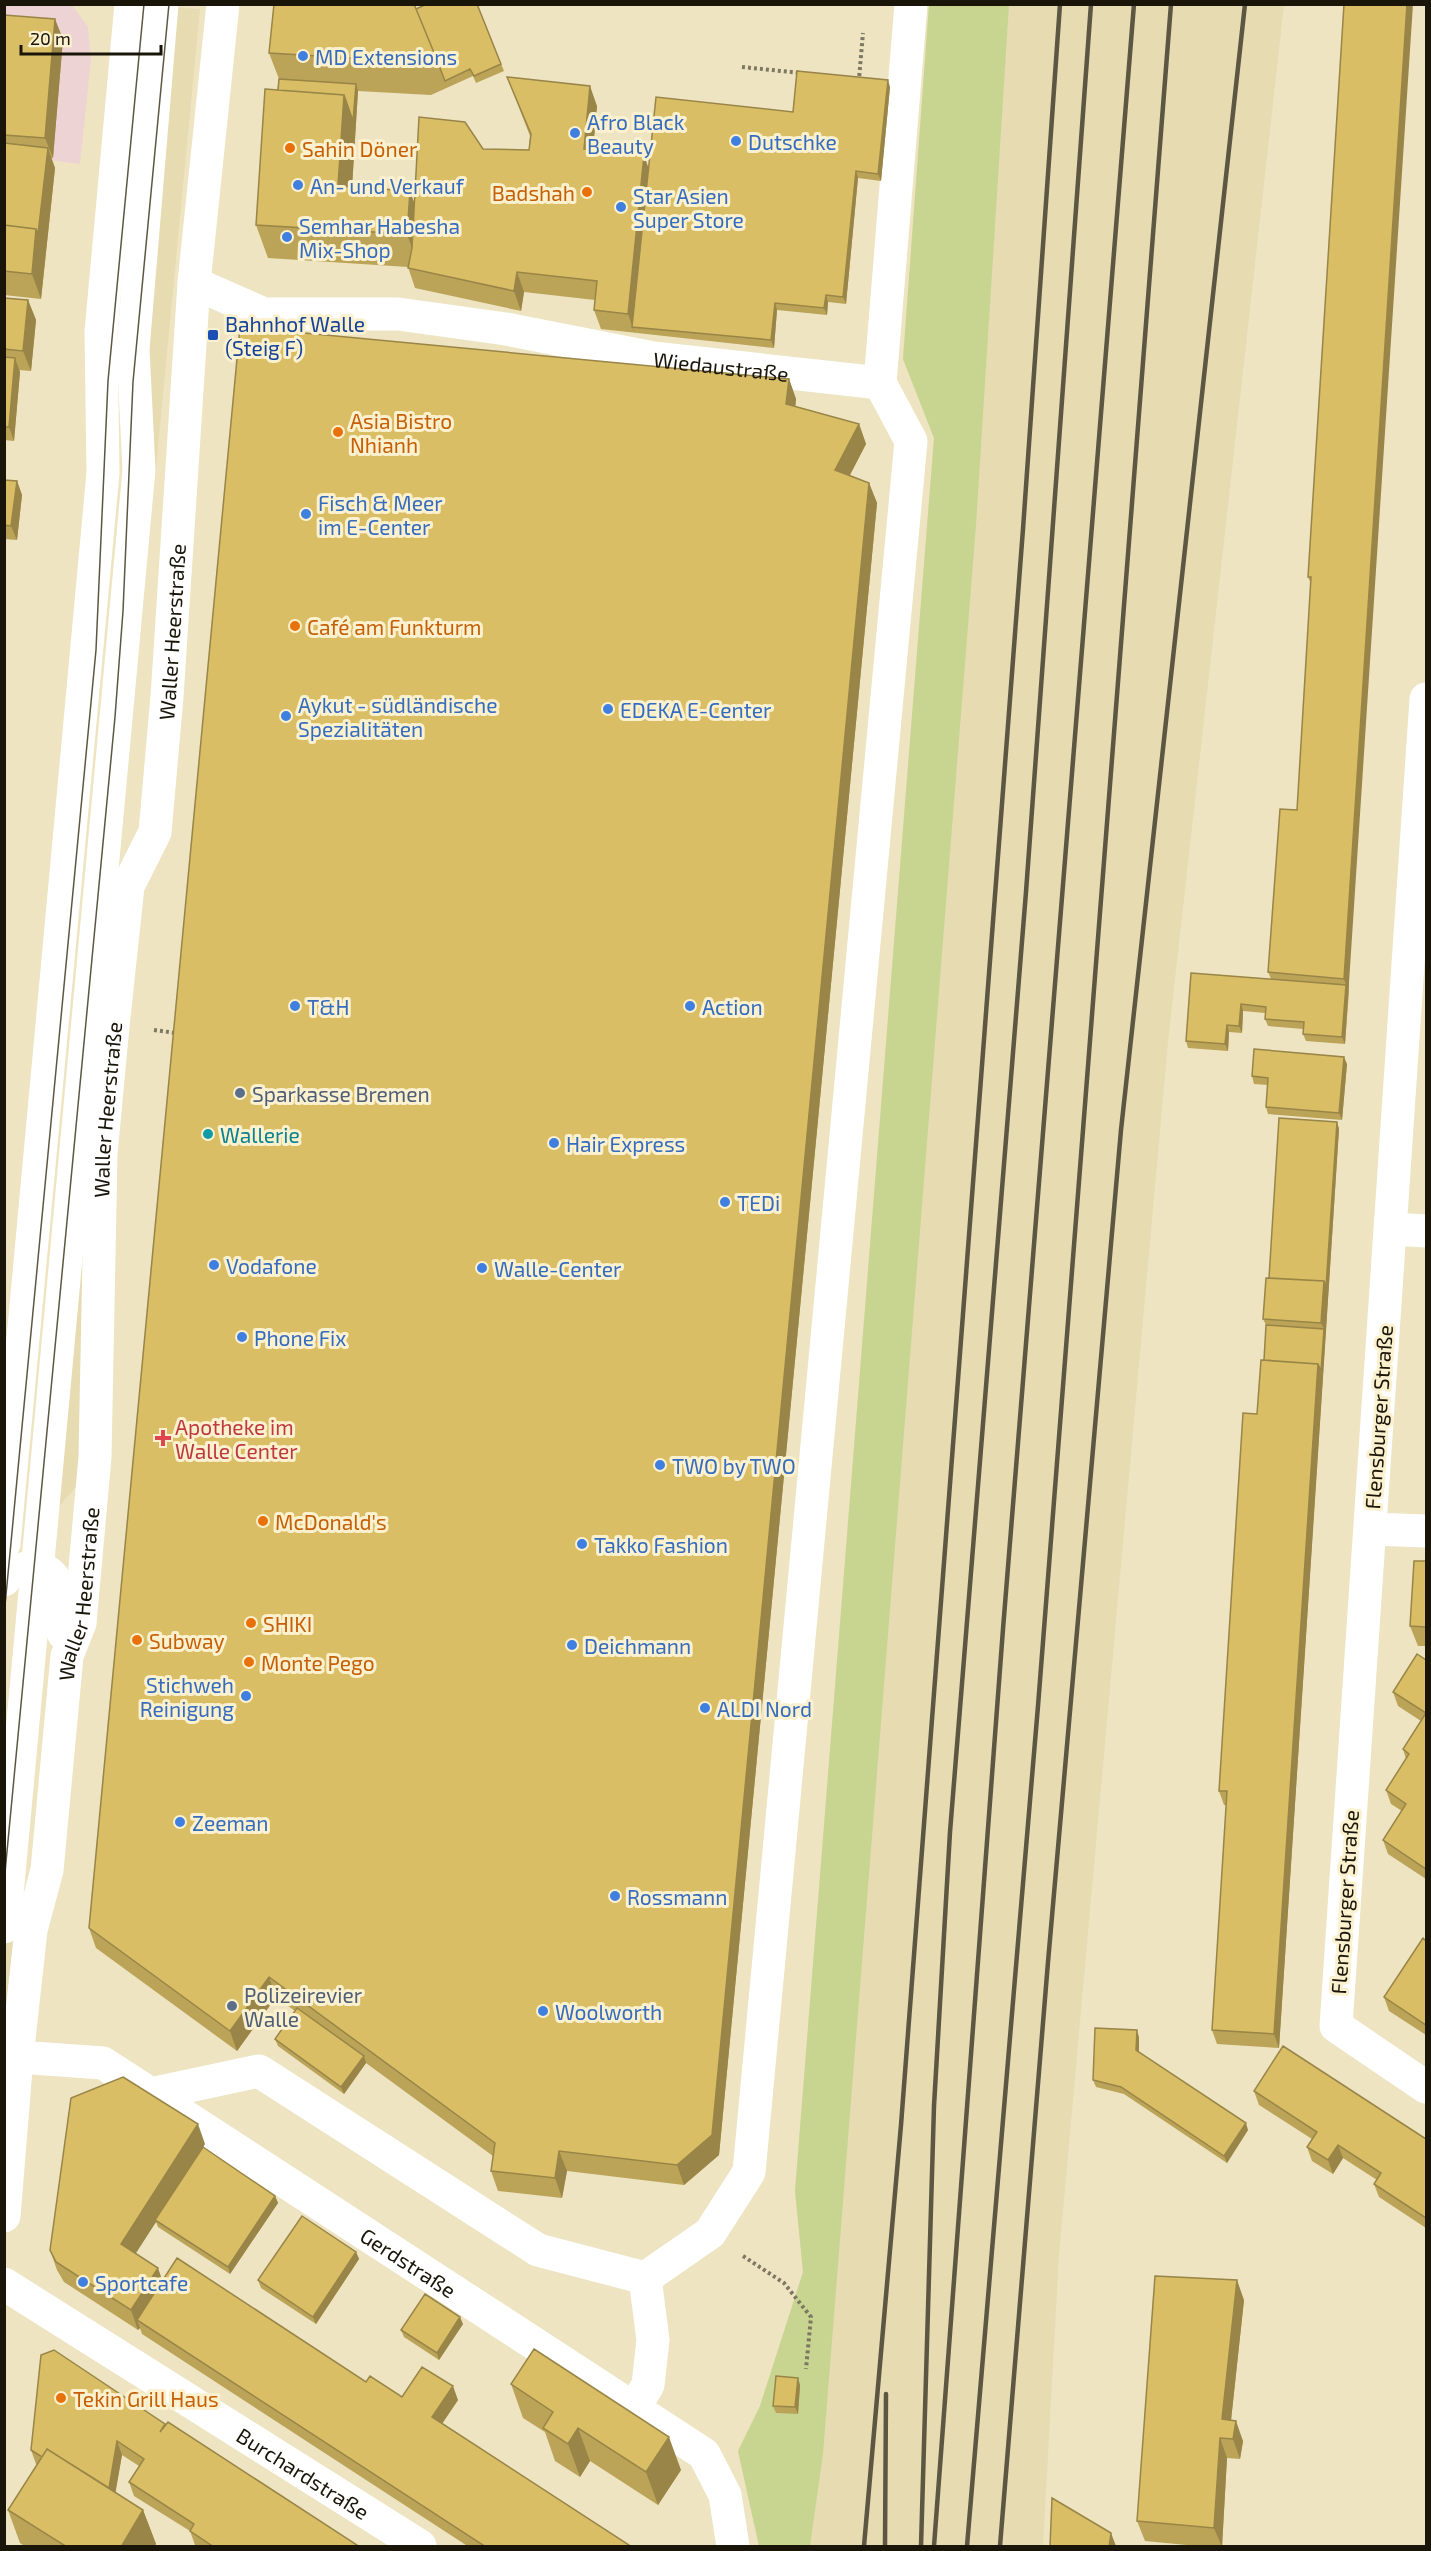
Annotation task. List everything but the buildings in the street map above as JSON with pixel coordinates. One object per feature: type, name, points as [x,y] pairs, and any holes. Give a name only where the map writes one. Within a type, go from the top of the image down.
[{"type":"street","points":[[4,1544],[10,1432],[103,473],[101,332],[131,4]]},
{"type":"street","points":[[4,1928],[139,470],[133,349],[162,4]]},
{"type":"street","name":"Waller Heerstraße","points":[[4,2216],[11,2056],[31,1930],[47,1870],[67,1656],[80,1623],[95,1457],[103,1130],[128,886],[154,832],[167,697],[194,283],[223,4]]},
{"type":"street","points":[[151,2094],[259,2071],[538,2250],[645,2278],[710,2233],[749,2172],[911,441],[880,383],[910,4]]},
{"type":"street","name":"Wiedaustraße","points":[[194,283],[264,314],[398,314],[506,329],[653,357],[880,383]]},
{"type":"street","name":"Flensburger Straße","points":[[1426,699],[1420,912],[1390,1229],[1335,2026],[1426,2087]]},
{"type":"street","points":[[1390,1229],[1426,1231]]},
{"type":"street","points":[[1371,1529],[1426,1531]]},
{"type":"street","points":[[4,1580],[9,1572],[26,1566],[38,1566],[54,1578],[62,1592],[60,1620],[67,1656]]},
{"type":"street","name":"Gerdstraße","points":[[11,2056],[103,2063],[704,2454],[725,2495],[733,2547]]},
{"type":"street","points":[[634,2408],[648,2385],[653,2340],[645,2278]]},
{"type":"street","name":"Burchardstraße","points":[[4,2284],[420,2547]]},
{"type":"path","points":[[847,78],[859,79],[863,33]]},
{"type":"path","points":[[742,67],[812,74]]},
{"type":"path","points":[[710,2233],[784,2283],[811,2317],[806,2369]]},
{"type":"shaded area","points":[[5,5],[72,5],[88,27],[91,59],[80,164],[5,154]]},
{"type":"shaded area","points":[[929,5],[1284,5],[1168,1042],[1059,2256],[1043,2546],[759,2546],[738,2451],[760,2406],[803,2272],[795,2191],[934,438],[903,359]]},
{"type":"shaded area","points":[[154,6],[200,9],[87,1187],[80,1482],[57,1509],[5,2064],[5,1869],[105,774]]},
{"type":"green space","points":[[929,5],[1009,5],[976,525],[823,2454],[810,2546],[759,2546],[738,2451],[760,2406],[803,2272],[795,2191],[934,438],[903,359]]},
{"type":"tram line","points":[[4,1616],[96,650],[108,381],[144,4]]},
{"type":"tram line","points":[[4,1883],[115,717],[123,611],[133,382],[169,4]]},
{"type":"railway","points":[[864,2546],[901,2125],[1023,529],[1060,4]]},
{"type":"railway","points":[[921,2546],[934,2106],[950,1832],[1026,892],[1091,4]]},
{"type":"railway","points":[[934,2546],[1003,1629],[1134,4]]},
{"type":"railway","points":[[967,2546],[1038,1706],[1171,4]]},
{"type":"railway","points":[[1000,2546],[1048,1962],[1121,1130],[1245,4]]},
{"type":"railway","points":[[885,2546],[886,2394]]},
{"type":"place","name":"MD Extensions","points":[[303,56]]},
{"type":"place","name":"Afro Black Beauty","points":[[575,133]]},
{"type":"place","name":"Dutschke","points":[[736,141]]},
{"type":"place","name":"Sahin Döner","points":[[290,148]]},
{"type":"place","name":"An- und Verkauf","points":[[298,185]]},
{"type":"place","name":"Badshah","points":[[587,192]]},
{"type":"place","name":"Star Asien Super Store","points":[[621,207]]},
{"type":"place","name":"Semhar Habesha Mix-Shop","points":[[287,237]]},
{"type":"place","name":"Bahnhof Walle (Steig F)","points":[[213,335]]},
{"type":"place","name":"Asia Bistro Nhianh","points":[[338,432]]},
{"type":"place","name":"Fisch & Meer im E-Center","points":[[306,514]]},
{"type":"place","name":"Café am Funkturm","points":[[295,626]]},
{"type":"place","name":"EDEKA E-Center","points":[[608,709]]},
{"type":"place","name":"Aykut - südländische Spezialitäten","points":[[286,716]]},
{"type":"place","name":"T&H","points":[[295,1006]]},
{"type":"place","name":"Action","points":[[690,1006]]},
{"type":"place","name":"Sparkasse Bremen","points":[[240,1093]]},
{"type":"place","name":"Wallerie","points":[[208,1134]]},
{"type":"place","name":"Hair Express","points":[[554,1143]]},
{"type":"place","name":"TEDi","points":[[725,1202]]},
{"type":"place","name":"Vodafone","points":[[214,1265]]},
{"type":"place","name":"Walle-Center","points":[[482,1268]]},
{"type":"place","name":"Phone Fix","points":[[242,1337]]},
{"type":"place","name":"Apotheke im Walle Center","points":[[163,1438]]},
{"type":"place","name":"TWO by TWO","points":[[660,1465]]},
{"type":"place","name":"McDonald's","points":[[263,1521]]},
{"type":"place","name":"Takko Fashion","points":[[582,1544]]},
{"type":"place","name":"SHIKI","points":[[251,1623]]},
{"type":"place","name":"Subway","points":[[137,1640]]},
{"type":"place","name":"Deichmann","points":[[572,1645]]},
{"type":"place","name":"Monte Pego","points":[[249,1662]]},
{"type":"place","name":"Stichweh Reinigung","points":[[246,1696]]},
{"type":"place","name":"ALDI Nord","points":[[705,1708]]},
{"type":"place","name":"Zeeman","points":[[180,1822]]},
{"type":"place","name":"Rossmann","points":[[615,1896]]},
{"type":"place","name":"Polizeirevier Walle","points":[[232,2006]]},
{"type":"place","name":"Woolworth","points":[[543,2011]]},
{"type":"place","name":"Sportcafe","points":[[83,2282]]},
{"type":"place","name":"Tekin Grill Haus","points":[[61,2398]]}]
